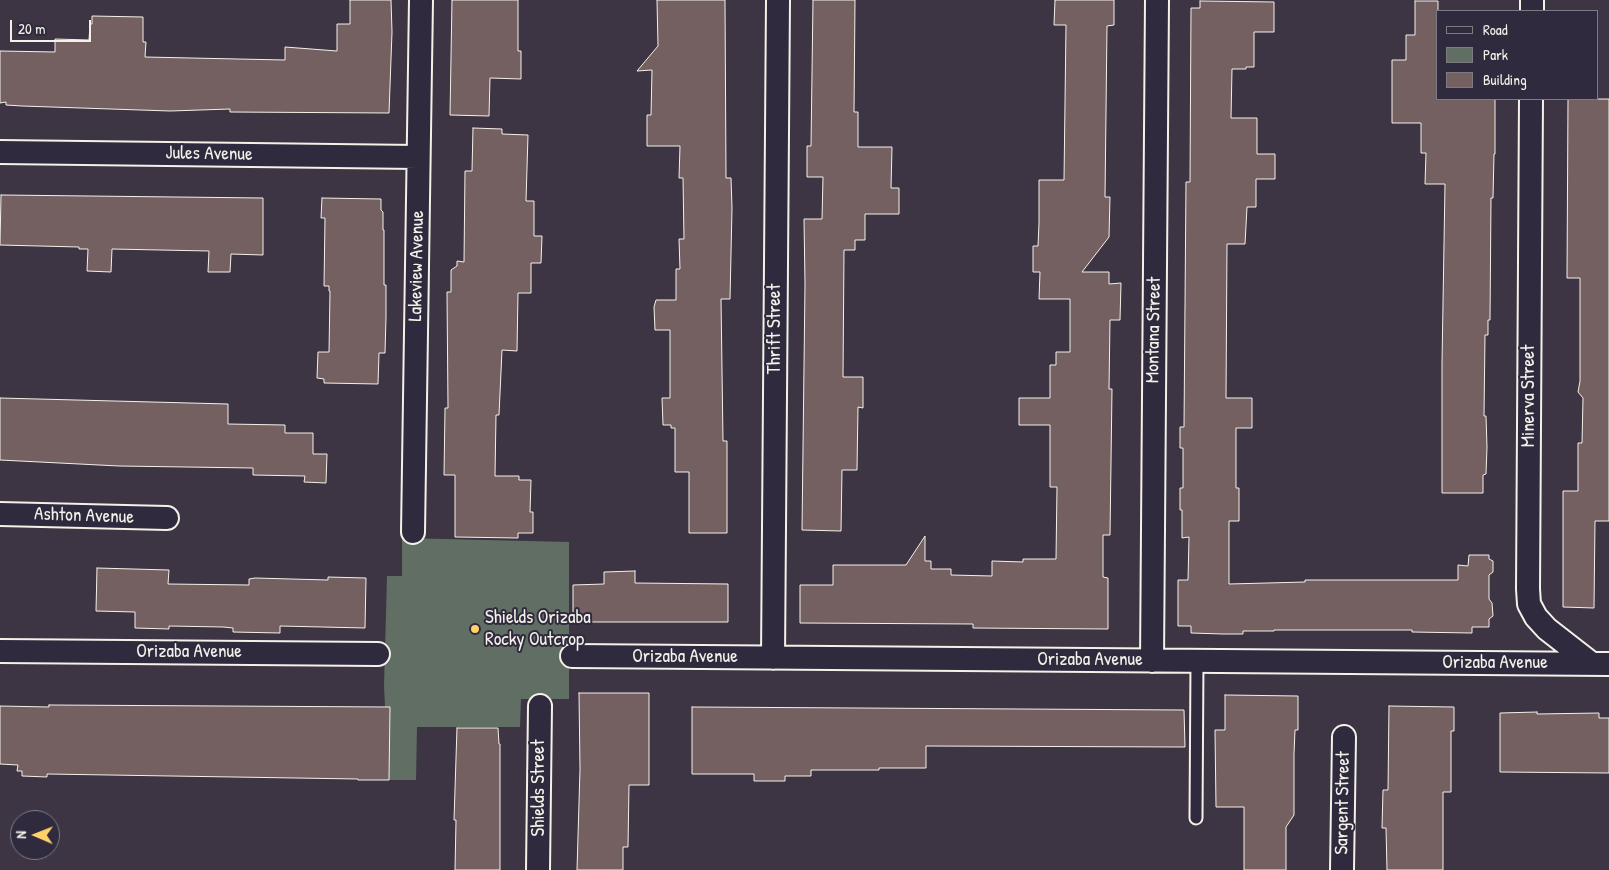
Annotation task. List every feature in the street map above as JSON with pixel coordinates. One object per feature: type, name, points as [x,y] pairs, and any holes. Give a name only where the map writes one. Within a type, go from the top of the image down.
[{"type":"street","name":"Lakeview Avenue","points":[[413,532],[421,0]]},
{"type":"street","name":"Thrift Street","points":[[773,658],[778,0]]},
{"type":"street","name":"Montana Street","points":[[1152,661],[1158,0]]},
{"type":"street","name":"Minerva Street","points":[[1531,100],[1528,596],[1529,604],[1536,617],[1546,629],[1601,664]]},
{"type":"street","name":"Jules Avenue","points":[[0,152],[418,157]]},
{"type":"street","name":"Ashton Avenue","points":[[0,514],[167,518]]},
{"type":"street","name":"Orizaba Avenue","points":[[0,651],[378,654]]},
{"type":"street","name":"Orizaba Avenue","points":[[572,656],[1601,664]]},
{"type":"street","name":"Shields Street","points":[[538,870],[540,706]]},
{"type":"street","name":"Sargent Street","points":[[1342,870],[1344,737]]},
{"type":"lane","points":[[1196,818],[1197,661]]},
{"type":"green space","points":[[402,538],[569,542],[569,699],[521,699],[520,727],[417,727],[416,780],[389,780],[390,708],[385,707],[384,686],[387,576],[402,576]]},
{"type":"building","points":[[350,0],[391,0],[392,32],[389,113],[230,112],[230,109],[170,111],[22,106],[6,105],[6,102],[0,103],[0,51],[55,52],[55,39],[89,40],[92,16],[143,17],[143,42],[146,42],[145,57],[285,60],[285,47],[337,51],[337,24],[350,24]]},
{"type":"building","points":[[452,0],[518,0],[518,51],[521,51],[521,79],[490,78],[489,116],[450,115]]},
{"type":"building","points":[[657,0],[725,0],[726,178],[731,178],[732,208],[730,299],[721,299],[723,441],[727,441],[727,533],[689,533],[689,472],[675,472],[675,428],[671,428],[671,425],[663,425],[662,398],[670,398],[670,330],[655,330],[654,307],[656,300],[676,300],[676,269],[680,269],[679,239],[684,239],[683,178],[679,178],[680,146],[647,146],[647,115],[651,115],[652,70],[637,71],[658,46]]},
{"type":"building","points":[[813,0],[855,0],[854,112],[858,112],[858,147],[892,147],[891,188],[899,188],[899,214],[865,214],[865,240],[855,240],[855,250],[844,250],[843,377],[863,377],[863,408],[858,407],[857,470],[842,470],[841,531],[802,530],[804,219],[822,219],[823,177],[807,177],[807,146],[811,146]]},
{"type":"building","points":[[1055,0],[1114,0],[1114,25],[1107,26],[1105,197],[1110,197],[1109,237],[1082,272],[1109,272],[1109,284],[1121,283],[1120,320],[1110,320],[1109,389],[1112,389],[1110,535],[1103,535],[1103,577],[1108,578],[1108,629],[973,628],[973,624],[800,623],[800,585],[833,585],[833,565],[906,565],[925,536],[925,561],[931,561],[931,569],[951,569],[951,575],[992,576],[992,561],[1023,562],[1023,559],[1056,559],[1057,487],[1050,487],[1050,425],[1019,425],[1019,398],[1050,398],[1050,365],[1056,365],[1056,352],[1070,352],[1070,299],[1039,299],[1040,272],[1033,272],[1033,246],[1038,246],[1039,180],[1064,180],[1066,25],[1054,25]]},
{"type":"building","points":[[1200,1],[1274,2],[1274,32],[1254,32],[1254,67],[1232,69],[1231,118],[1257,118],[1257,154],[1275,154],[1275,179],[1256,179],[1256,207],[1247,207],[1245,244],[1227,244],[1226,398],[1252,398],[1252,428],[1236,428],[1236,488],[1239,488],[1239,521],[1229,521],[1229,584],[1305,582],[1305,580],[1458,580],[1458,565],[1468,566],[1469,555],[1489,555],[1489,559],[1493,561],[1493,572],[1489,575],[1489,599],[1492,603],[1493,616],[1489,619],[1489,627],[1472,627],[1472,633],[1412,632],[1412,630],[1274,630],[1243,631],[1243,634],[1223,634],[1191,633],[1191,626],[1178,626],[1178,580],[1188,580],[1189,537],[1182,538],[1180,488],[1183,488],[1183,448],[1180,448],[1180,427],[1184,427],[1186,182],[1190,182],[1191,8],[1200,8]]},
{"type":"building","points":[[1415,1],[1438,1],[1438,10],[1436,10],[1436,100],[1495,100],[1495,154],[1493,198],[1491,198],[1490,320],[1488,320],[1488,335],[1485,335],[1484,416],[1486,416],[1487,447],[1486,474],[1483,475],[1483,493],[1442,493],[1445,184],[1425,184],[1426,153],[1421,153],[1421,123],[1392,123],[1392,60],[1406,60],[1406,35],[1415,35]]},
{"type":"building","points":[[1609,99],[1609,521],[1595,521],[1594,608],[1563,607],[1563,491],[1578,491],[1578,443],[1582,443],[1583,398],[1578,392],[1580,381],[1580,278],[1567,278],[1568,100]]},
{"type":"building","points":[[473,128],[502,129],[502,134],[528,135],[526,201],[534,201],[534,236],[542,236],[541,263],[531,263],[531,293],[518,293],[517,351],[502,350],[499,415],[496,415],[495,476],[519,476],[519,480],[531,480],[530,512],[533,512],[533,533],[518,533],[518,538],[455,537],[455,475],[444,475],[445,408],[448,408],[447,292],[451,292],[451,270],[457,266],[457,261],[464,262],[465,171],[472,171]]},
{"type":"building","points":[[1,195],[263,198],[263,255],[231,254],[230,272],[208,272],[209,251],[112,249],[111,272],[87,271],[88,249],[79,249],[79,247],[0,245]]},
{"type":"building","points":[[322,198],[381,199],[384,230],[386,317],[385,353],[379,353],[378,384],[324,383],[324,379],[317,378],[318,352],[329,352],[330,291],[329,286],[324,286],[325,218],[321,218]]},
{"type":"building","points":[[0,398],[228,404],[228,424],[285,425],[285,433],[313,433],[313,454],[327,454],[326,483],[304,482],[305,476],[253,475],[253,468],[119,466],[0,460]]},
{"type":"building","points":[[97,568],[169,570],[168,584],[249,585],[249,579],[255,578],[328,580],[328,577],[366,578],[365,628],[280,626],[280,633],[233,632],[233,628],[223,627],[169,626],[169,629],[135,628],[135,612],[96,611]]},
{"type":"building","points":[[635,571],[635,583],[728,584],[728,622],[573,622],[573,585],[604,584],[604,572]]},
{"type":"building","points":[[579,693],[649,693],[649,785],[629,785],[628,847],[623,847],[623,870],[577,870],[580,769]]},
{"type":"building","points":[[1225,695],[1298,696],[1298,730],[1295,730],[1294,754],[1294,815],[1286,827],[1286,870],[1244,870],[1244,807],[1216,807],[1215,730],[1225,730]]},
{"type":"building","points":[[49,705],[390,707],[389,780],[47,774],[47,777],[22,776],[22,771],[17,771],[18,765],[0,764],[0,706],[49,707]]},
{"type":"building","points":[[1389,706],[1454,707],[1454,731],[1451,731],[1451,792],[1443,792],[1443,870],[1387,870],[1386,828],[1382,828],[1383,790],[1388,790]]},
{"type":"building","points":[[692,707],[1184,710],[1185,747],[926,746],[926,768],[811,770],[811,776],[785,776],[785,781],[754,781],[754,774],[692,774]]},
{"type":"building","points":[[1537,712],[1537,714],[1599,713],[1599,718],[1609,718],[1609,773],[1500,772],[1500,713]]},
{"type":"building","points":[[457,728],[498,728],[500,744],[500,870],[455,870],[456,820],[454,820]]},
{"type":"place","name":"Shields Orizaba Rocky Outcrop","points":[[475,629]]}]
